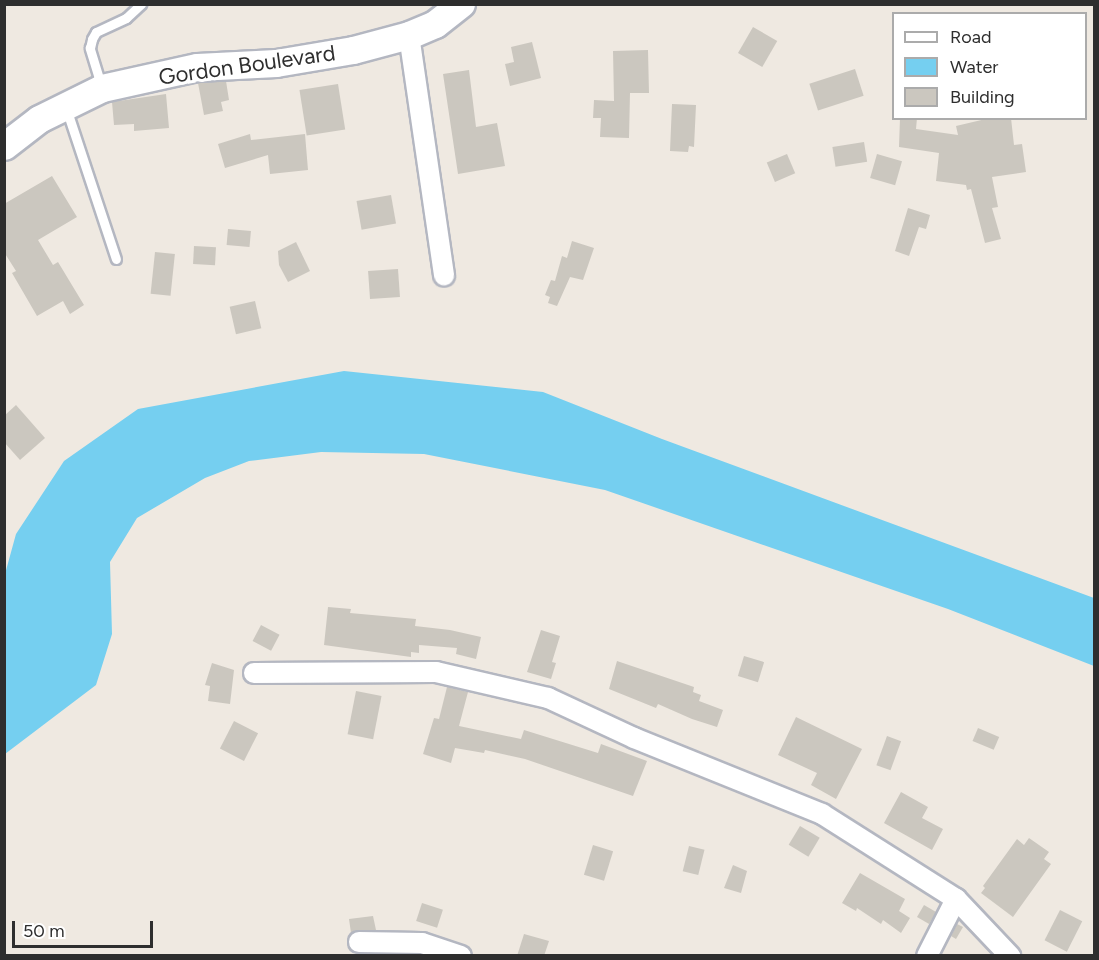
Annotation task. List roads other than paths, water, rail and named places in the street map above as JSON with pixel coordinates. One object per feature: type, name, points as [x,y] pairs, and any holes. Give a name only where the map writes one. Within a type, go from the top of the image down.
[{"type":"street","name":"Gordon Boulevard","points":[[4,146],[39,119],[102,88],[197,67],[276,63],[353,50],[409,35],[435,24],[461,4]]},
{"type":"street","points":[[409,35],[444,275]]},
{"type":"street","points":[[254,673],[436,672],[548,698],[634,738],[822,814],[956,899],[1010,956]]},
{"type":"street","points":[[927,956],[956,899]]},
{"type":"street","points":[[359,942],[422,944],[461,956]]},
{"type":"lane","points":[[102,88],[90,48],[92,39],[96,32],[126,18],[141,4]]},
{"type":"lane","points":[[65,106],[116,259]]},
{"type":"water","points":[[344,371],[543,392],[662,439],[1094,598],[1094,666],[948,609],[605,490],[424,454],[321,452],[249,461],[205,478],[137,518],[110,562],[112,634],[96,685],[5,754],[5,574],[16,534],[64,461],[138,409]]}]
